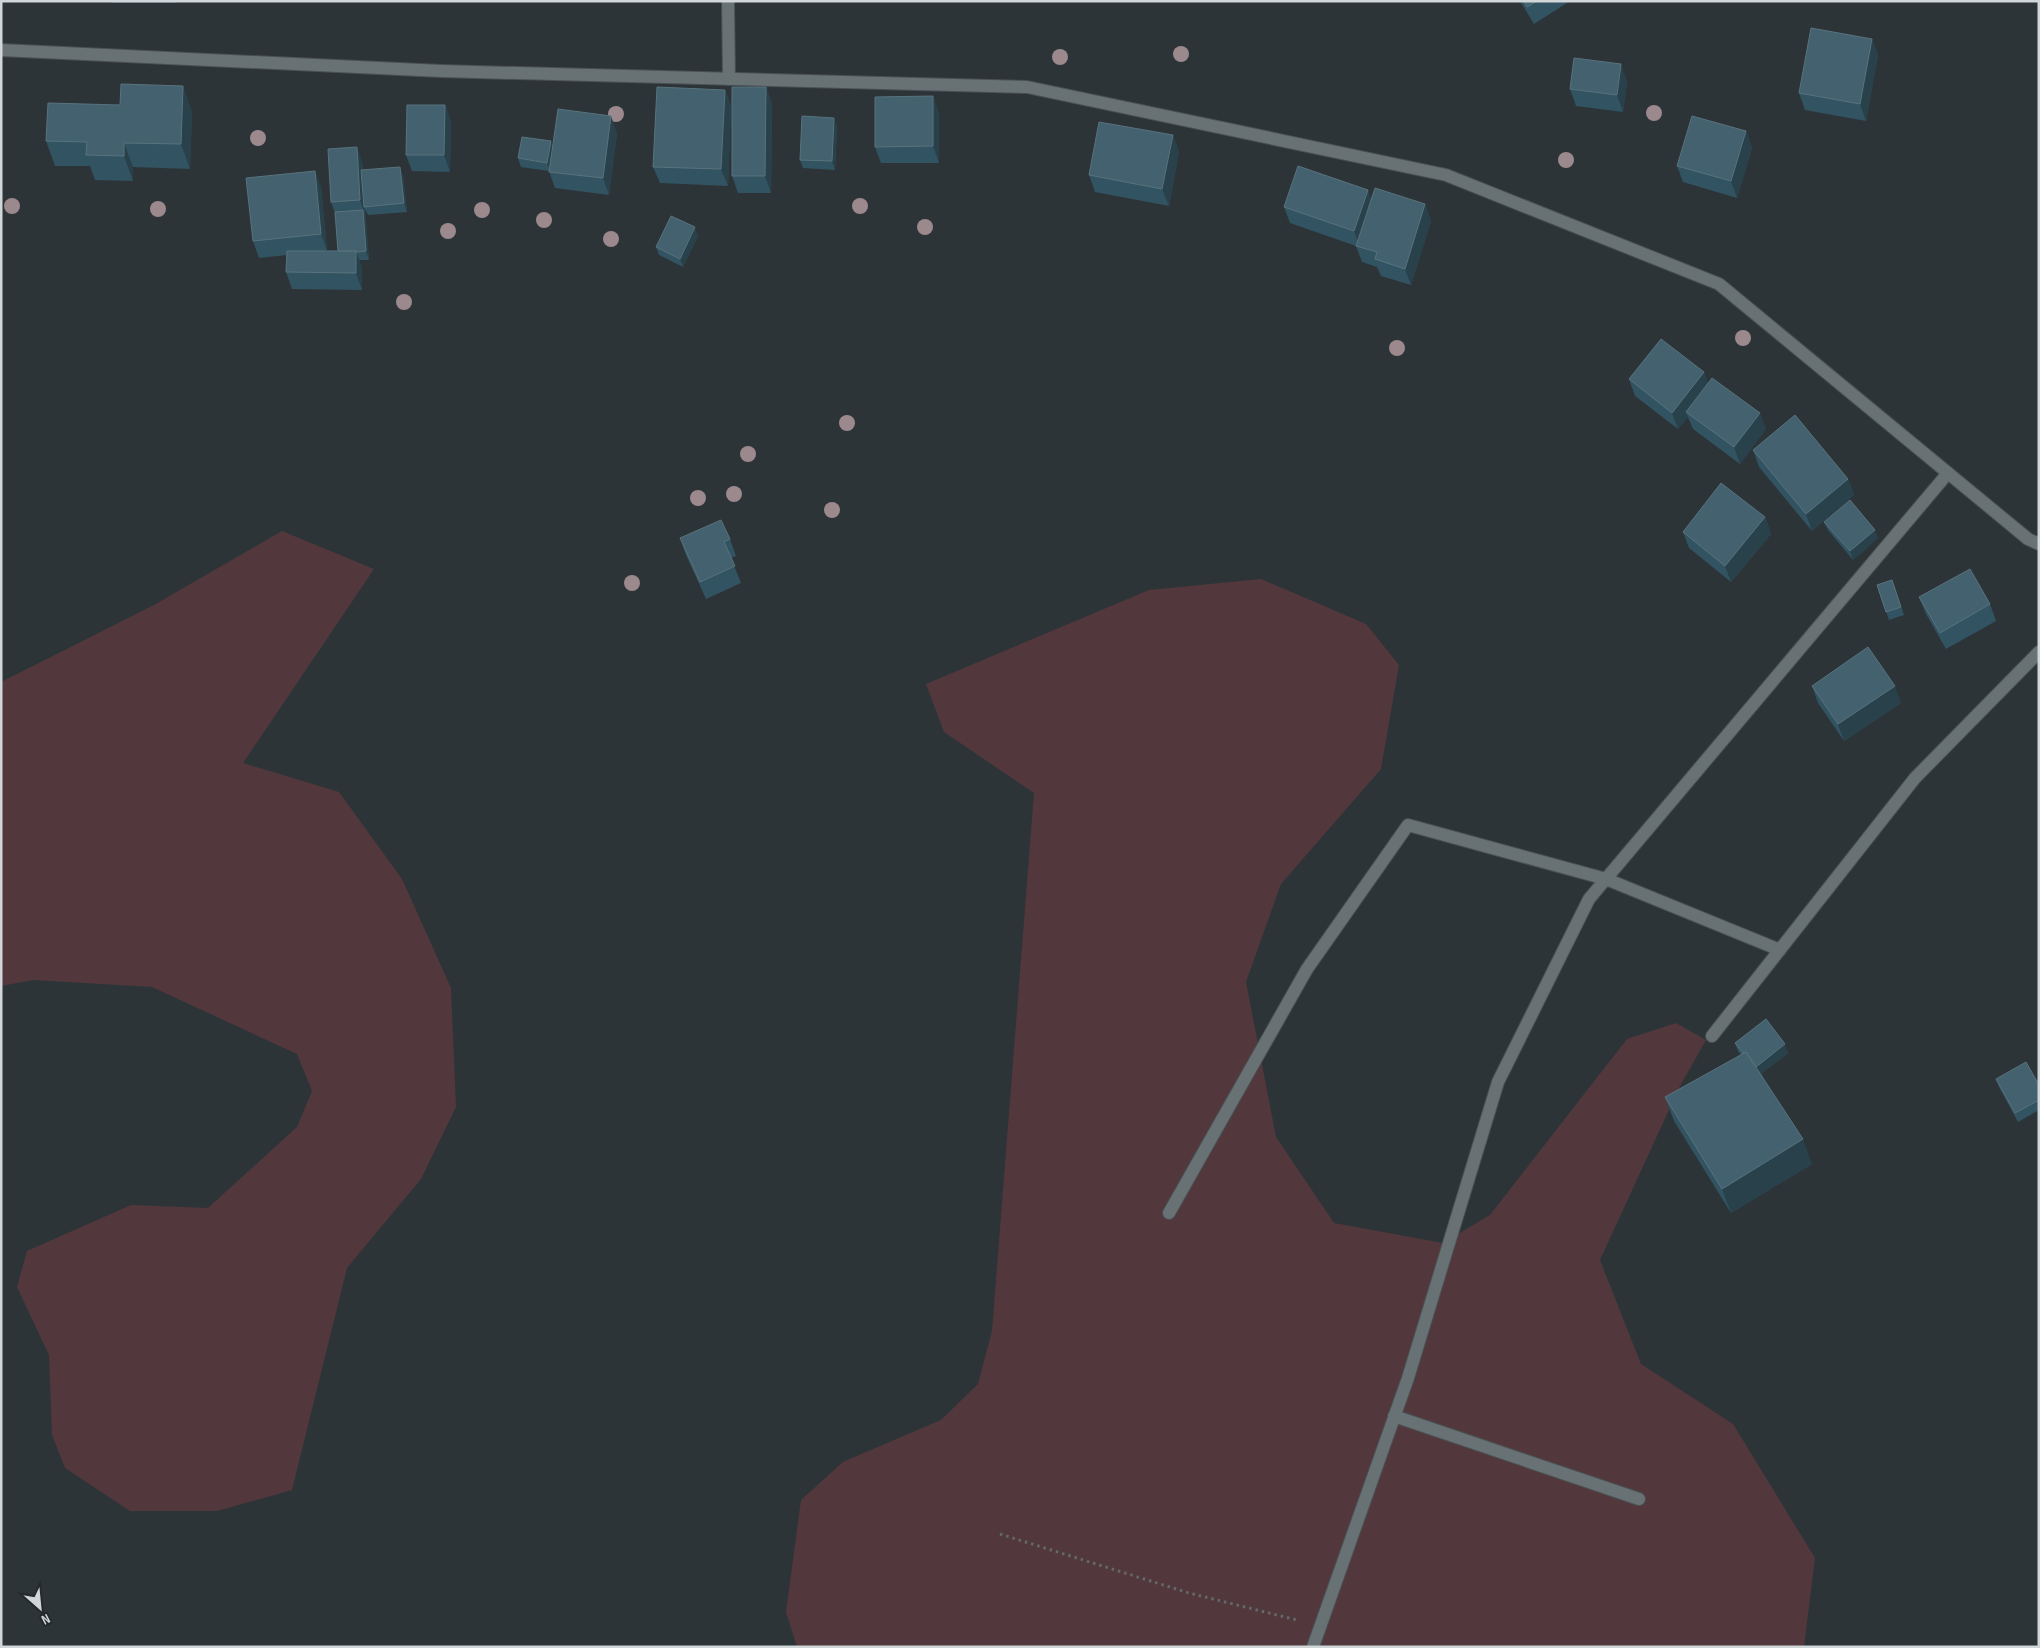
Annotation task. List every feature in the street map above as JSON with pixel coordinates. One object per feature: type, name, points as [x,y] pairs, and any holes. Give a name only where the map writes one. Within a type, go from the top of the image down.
[{"type":"street","points":[[728,1],[728,79]]},
{"type":"street","points":[[1,50],[441,71],[1027,87],[1446,175],[1719,284],[2028,539],[2039,544]]},
{"type":"street","points":[[1313,1647],[1394,1416],[1498,1082],[1588,899],[1948,473]]},
{"type":"street","points":[[1712,1036],[1914,778],[2039,652]]},
{"type":"street","points":[[1169,1213],[1307,969],[1408,825],[1606,879],[1780,950]]},
{"type":"street","points":[[1394,1416],[1639,1499]]},
{"type":"path","points":[[1000,1534],[1189,1594],[1320,1626]]},
{"type":"shaded area","points":[[282,531],[374,569],[243,763],[339,792],[402,879],[451,988],[456,1107],[421,1179],[347,1268],[292,1490],[217,1511],[130,1511],[65,1468],[52,1435],[49,1355],[17,1287],[27,1251],[131,1205],[208,1208],[297,1127],[312,1091],[297,1054],[152,987],[33,980],[1,986],[1,682],[154,605]]},
{"type":"shaded area","points":[[1261,579],[1366,624],[1399,665],[1381,769],[1281,884],[1246,982],[1276,1137],[1334,1223],[1443,1243],[1490,1215],[1627,1039],[1676,1023],[1706,1040],[1679,1088],[1600,1260],[1641,1364],[1733,1424],[1815,1558],[1804,1647],[797,1647],[786,1612],[801,1500],[843,1462],[941,1420],[978,1384],[992,1331],[1034,793],[944,732],[926,684],[1149,590]]},
{"type":"building","points":[[1524,1],[1537,1],[1527,7]]},
{"type":"building","points":[[1811,28],[1872,39],[1860,104],[1799,93]]},
{"type":"building","points":[[1574,58],[1621,64],[1617,95],[1570,89]]},
{"type":"building","points":[[121,84],[183,86],[181,144],[124,143],[124,156],[86,155],[87,142],[46,141],[48,103],[120,105]]},
{"type":"building","points":[[657,87],[725,90],[721,169],[653,167]]},
{"type":"building","points":[[732,87],[766,87],[765,176],[732,176]]},
{"type":"building","points":[[933,96],[933,146],[875,147],[875,97]]},
{"type":"building","points":[[407,105],[445,105],[444,155],[406,155]]},
{"type":"building","points":[[558,109],[611,116],[603,178],[549,172]]},
{"type":"building","points":[[802,116],[834,118],[832,161],[800,160]]},
{"type":"building","points":[[1692,116],[1746,131],[1731,181],[1677,166]]},
{"type":"building","points":[[1099,122],[1173,135],[1162,189],[1089,175]]},
{"type":"building","points":[[522,137],[551,141],[547,163],[518,158]]},
{"type":"building","points":[[357,147],[360,200],[331,202],[328,149]]},
{"type":"building","points":[[1298,166],[1368,190],[1354,231],[1284,207]]},
{"type":"building","points":[[400,167],[404,203],[364,207],[361,170]]},
{"type":"building","points":[[315,171],[321,234],[253,241],[246,178]]},
{"type":"building","points":[[1375,188],[1425,204],[1405,269],[1375,259],[1377,252],[1356,246]]},
{"type":"building","points":[[363,210],[366,251],[338,251],[335,212]]},
{"type":"building","points":[[671,216],[695,227],[680,259],[656,247]]},
{"type":"building","points":[[287,251],[356,251],[356,273],[286,272]]},
{"type":"building","points":[[1661,339],[1704,372],[1672,413],[1629,379]]},
{"type":"building","points":[[1712,378],[1760,413],[1734,447],[1686,412]]},
{"type":"building","points":[[1795,415],[1848,479],[1806,514],[1753,450]]},
{"type":"building","points":[[1721,483],[1765,517],[1725,566],[1683,532]]},
{"type":"building","points":[[1850,500],[1875,530],[1850,551],[1824,522]]},
{"type":"building","points":[[721,520],[730,539],[724,542],[735,566],[700,582],[680,538]]},
{"type":"building","points":[[1970,569],[1990,604],[1940,633],[1919,597]]},
{"type":"building","points":[[1892,580],[1901,607],[1886,612],[1877,585]]},
{"type":"building","points":[[1868,647],[1895,686],[1838,724],[1812,686]]},
{"type":"building","points":[[1766,1019],[1785,1044],[1756,1067],[1746,1052],[1743,1053],[1735,1043]]},
{"type":"building","points":[[1746,1052],[1803,1139],[1722,1189],[1665,1097]]},
{"type":"building","points":[[2026,1062],[2039,1085],[2039,1100],[2015,1113],[1996,1079]]}]
